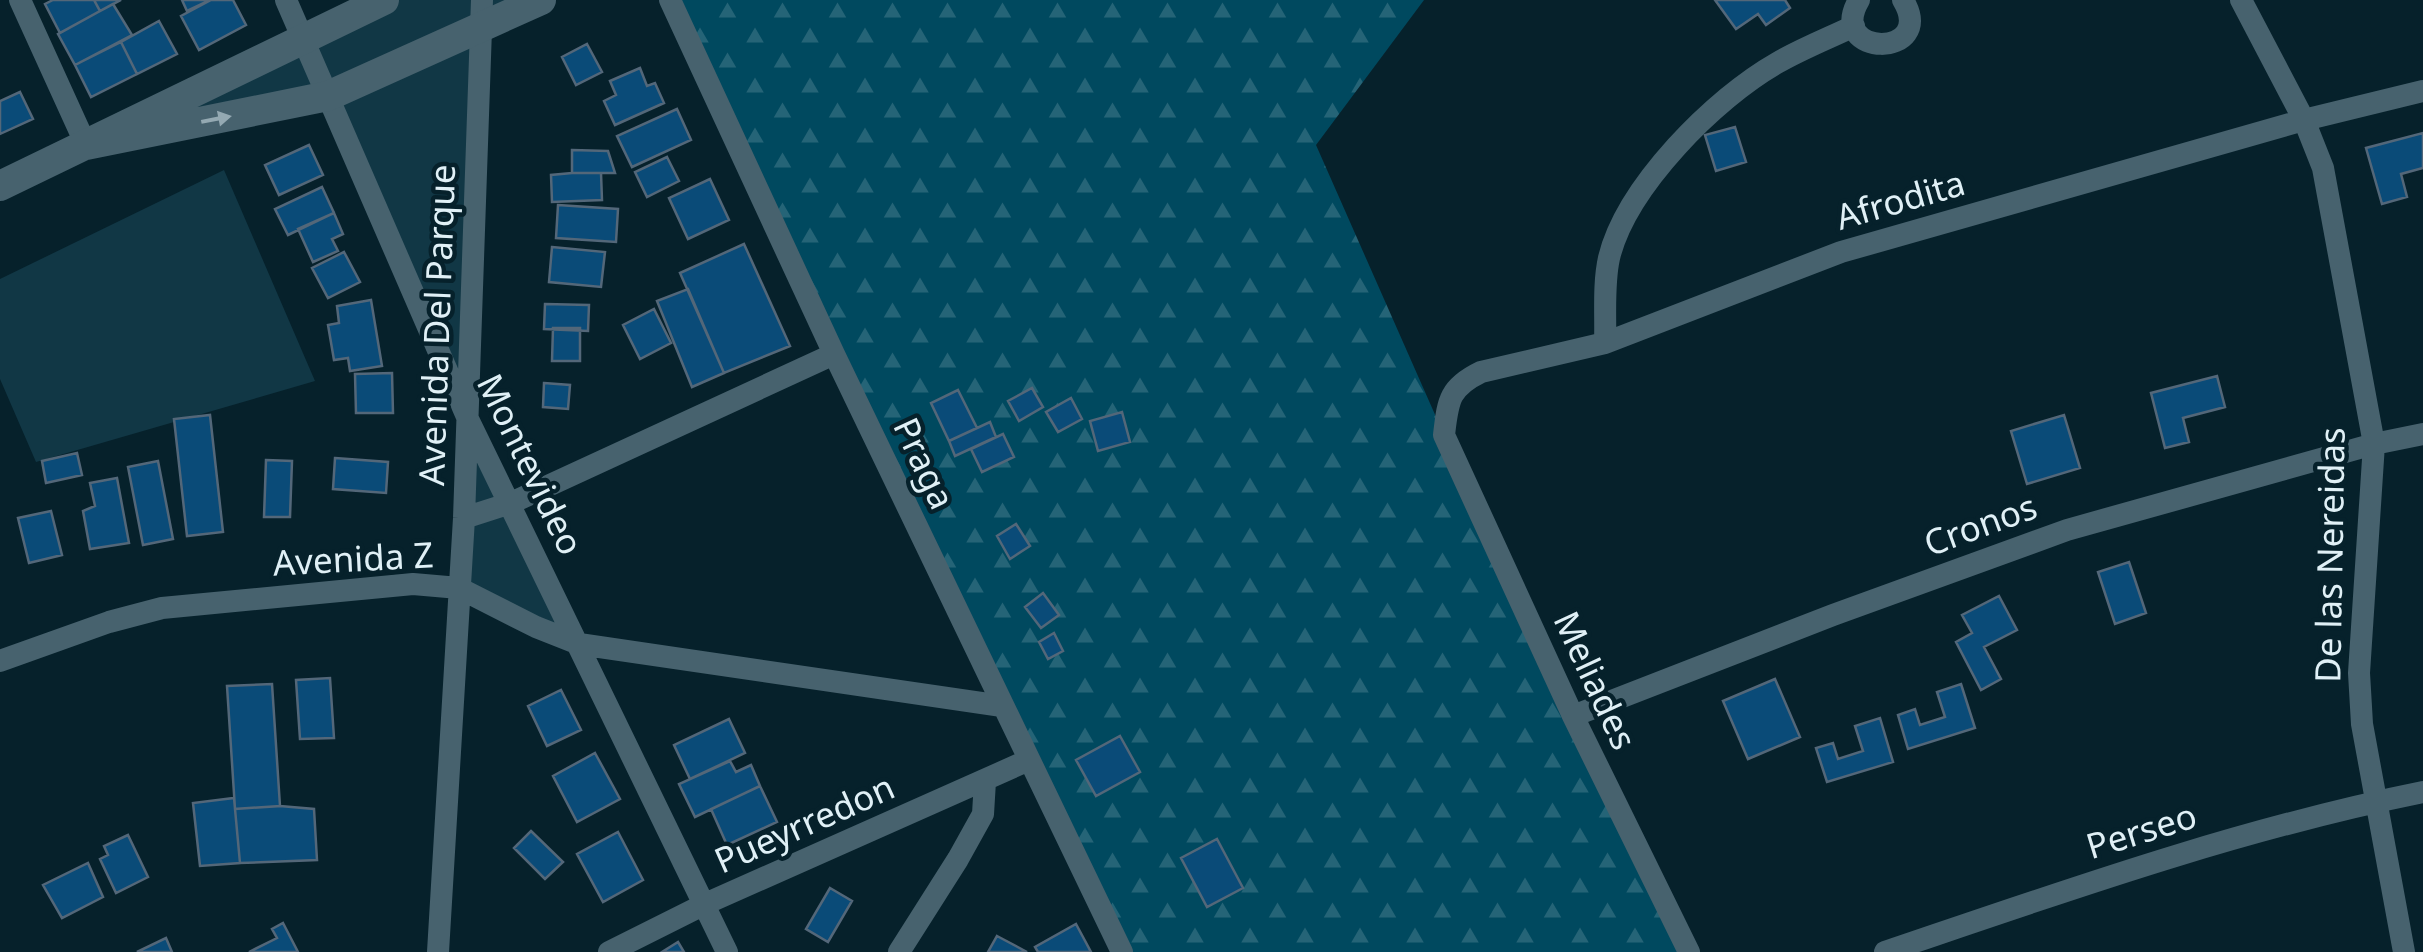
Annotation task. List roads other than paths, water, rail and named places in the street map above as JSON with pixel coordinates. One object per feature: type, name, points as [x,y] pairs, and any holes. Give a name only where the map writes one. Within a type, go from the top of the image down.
[{"type":"main road","points":[[0,186],[384,0]]},
{"type":"main road","points":[[86,145],[328,96],[482,14],[542,0]]},
{"type":"street","points":[[20,0],[86,145]]},
{"type":"street","name":"Montevideo","points":[[286,0],[468,419],[727,952]]},
{"type":"street","name":"Praga","points":[[670,0],[834,354],[1122,952]]},
{"type":"street","points":[[1859,0],[1854,8],[1854,26],[1874,46],[1893,44],[1907,30],[1909,21],[1902,0]]},
{"type":"street","name":"De las Nereidas","points":[[2241,0],[2304,120],[2324,168],[2374,444],[2360,674],[2362,724],[2404,952]]},
{"type":"street","name":"Avenida Del Parque","points":[[438,952],[464,518],[482,14]]},
{"type":"street","points":[[1604,343],[1609,258],[1632,206],[1674,147],[1727,97],[1777,62],[1854,26]]},
{"type":"street","name":"Afrodita","points":[[1444,435],[1448,400],[1462,381],[1481,372],[1604,343],[1841,252],[2304,120],[2423,91]]},
{"type":"street","points":[[464,518],[510,504],[834,354]]},
{"type":"street","name":"Cronos","points":[[1573,716],[1833,614],[2067,530],[2374,444],[2423,434]]},
{"type":"street","name":"Meliades","points":[[1444,435],[1573,716],[1689,952]]},
{"type":"street","name":"Avenida Z","points":[[0,661],[109,622],[162,608],[376,585],[460,588],[579,644],[1002,706]]},
{"type":"street","name":"Pueyrredon","points":[[609,952],[705,904],[1028,760]]},
{"type":"street","points":[[899,952],[983,814],[985,781]]},
{"type":"street","name":"Perseo","points":[[1884,952],[2242,835],[2423,792]]}]
